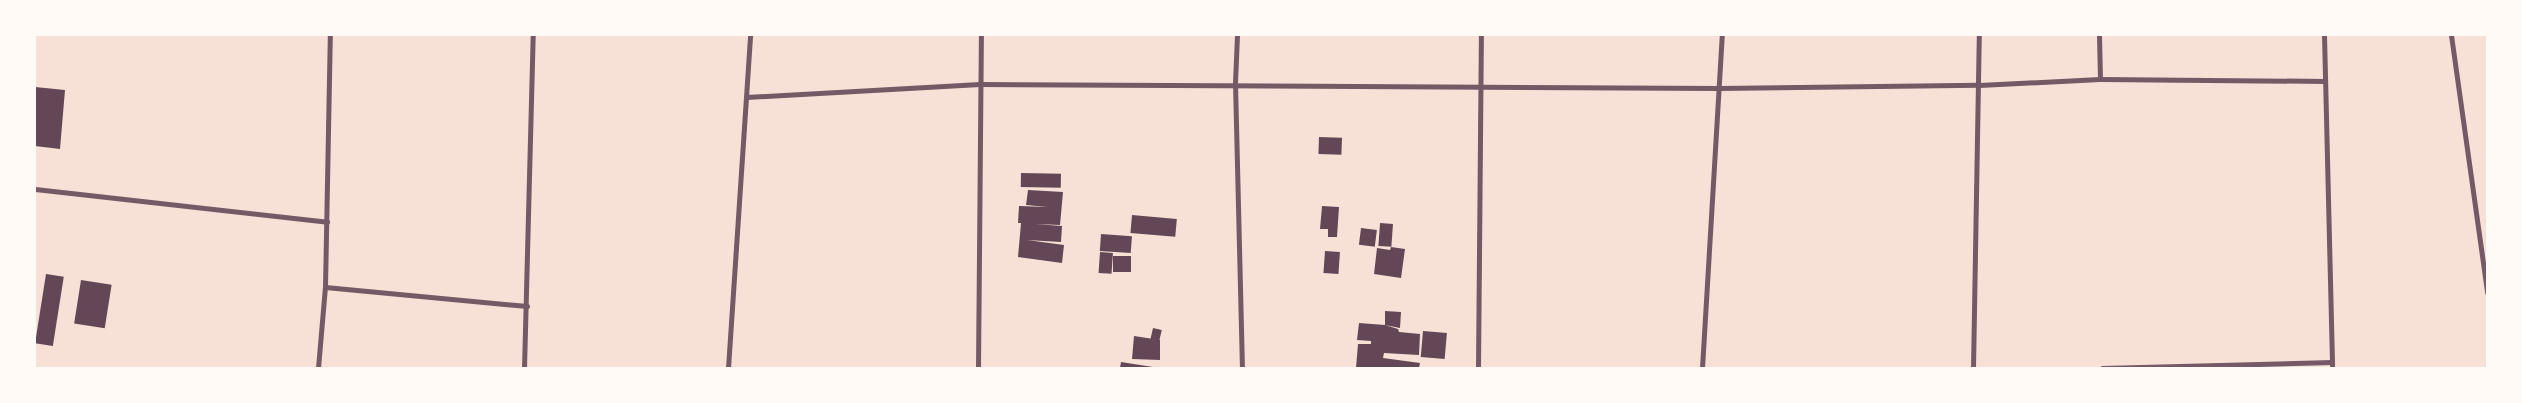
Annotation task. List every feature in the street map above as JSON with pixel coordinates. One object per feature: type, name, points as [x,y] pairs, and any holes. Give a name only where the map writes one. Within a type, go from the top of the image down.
[{"type":"street","points":[[318,368],[325,287],[330,35]]},
{"type":"street","points":[[524,368],[533,35]]},
{"type":"street","points":[[728,368],[750,35]]},
{"type":"street","points":[[978,368],[981,35]]},
{"type":"street","points":[[1237,35],[1235,84],[1242,368]]},
{"type":"street","points":[[1478,368],[1481,35]]},
{"type":"street","points":[[1702,368],[1722,35]]},
{"type":"street","points":[[1974,368],[1979,35]]},
{"type":"street","points":[[2099,35],[2100,79]]},
{"type":"street","points":[[2102,368],[2332,365],[2324,35]]},
{"type":"street","points":[[2451,35],[2487,292]]},
{"type":"street","points":[[746,97],[980,84],[1719,88],[1979,85],[2100,79],[2325,81]]},
{"type":"street","points":[[35,189],[327,222]]},
{"type":"street","points":[[325,287],[527,306]]},
{"type":"building","points":[[35,87],[65,90],[60,149],[35,146]]},
{"type":"building","points":[[1319,137],[1342,138],[1341,155],[1318,154]]},
{"type":"building","points":[[1021,173],[1061,174],[1061,188],[1021,187]]},
{"type":"building","points":[[1028,190],[1063,192],[1060,225],[1035,224],[1062,226],[1061,242],[1027,240],[1064,245],[1062,263],[1018,257],[1021,223],[1018,223],[1019,206],[1048,207],[1026,205]]},
{"type":"building","points":[[1322,206],[1339,207],[1337,237],[1328,237],[1328,229],[1320,229]]},
{"type":"building","points":[[1132,215],[1177,219],[1175,237],[1130,233]]},
{"type":"building","points":[[1380,223],[1393,224],[1391,247],[1378,246]]},
{"type":"building","points":[[1361,228],[1377,230],[1375,247],[1359,245]]},
{"type":"building","points":[[1101,234],[1132,236],[1131,253],[1100,251]]},
{"type":"building","points":[[1391,247],[1405,249],[1401,278],[1374,274],[1377,248],[1390,250]]},
{"type":"building","points":[[1325,251],[1340,252],[1338,274],[1323,273]]},
{"type":"building","points":[[1100,252],[1113,253],[1112,274],[1099,273]]},
{"type":"building","points":[[1113,256],[1131,256],[1131,272],[1113,272]]},
{"type":"building","points":[[46,274],[64,277],[53,346],[35,343]]},
{"type":"building","points":[[81,280],[112,285],[105,328],[74,323]]},
{"type":"building","points":[[1385,311],[1401,312],[1400,328],[1385,325]]},
{"type":"building","points":[[1359,323],[1385,325],[1398,329],[1399,332],[1420,334],[1419,355],[1384,353],[1383,358],[1420,363],[1419,368],[1356,368],[1358,344],[1371,344],[1371,341],[1357,340]]},
{"type":"building","points":[[1153,328],[1162,330],[1159,341],[1151,339]]},
{"type":"building","points":[[1423,331],[1447,333],[1445,359],[1421,357]]},
{"type":"building","points":[[1134,336],[1160,340],[1160,360],[1132,359]]},
{"type":"building","points":[[1121,362],[1153,367],[1153,368],[1120,368]]}]
